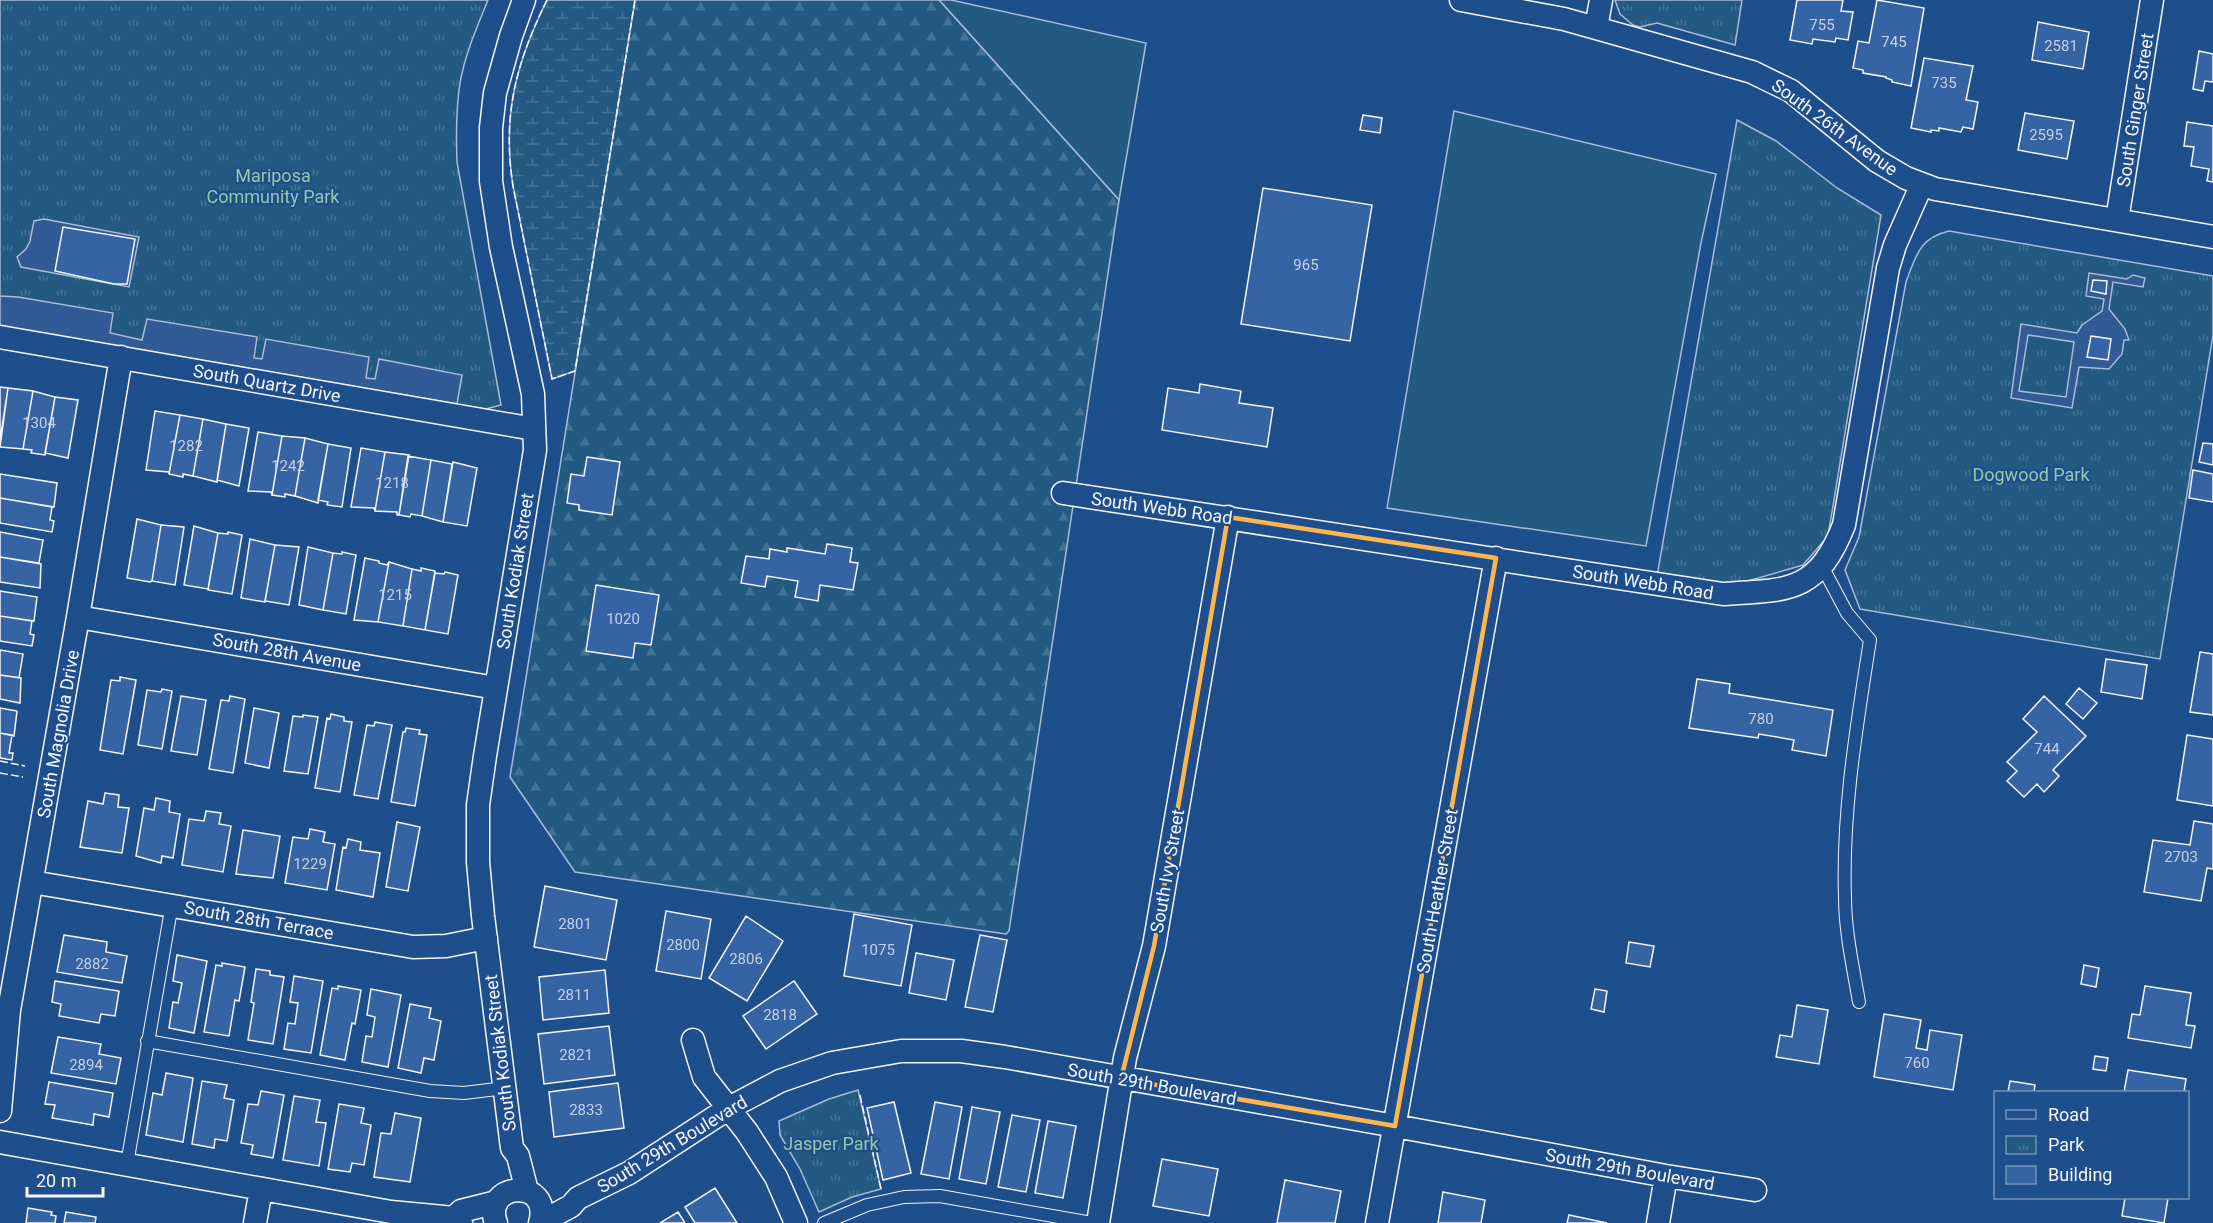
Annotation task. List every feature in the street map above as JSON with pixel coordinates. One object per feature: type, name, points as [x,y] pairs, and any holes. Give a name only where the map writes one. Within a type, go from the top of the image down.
[{"type":"street","name":"South Kodiak Street","points":[[524,0],[495,93],[491,128],[491,181],[501,247],[533,394],[535,450],[477,814],[478,862],[512,1148],[519,1156],[531,1193],[542,1208],[540,1223]]},
{"type":"street","name":"South 26th Avenue","points":[[1461,0],[1543,14],[1712,60],[1767,78],[1791,91],[1877,161],[1892,171],[1922,184],[1955,194],[2213,237]]},
{"type":"street","points":[[1596,28],[1601,0]]},
{"type":"street","name":"South Ginger Street","points":[[2117,220],[2152,0]]},
{"type":"street","name":"South Webb Road","points":[[1064,493],[1723,594],[1784,589],[1808,580],[1822,566],[1835,547],[1844,525],[1888,268],[1895,245],[1922,184]]},
{"type":"street","name":"South Quartz Drive","points":[[0,337],[534,429]]},
{"type":"street","name":"South Magnolia Drive","points":[[0,1111],[9,1010],[121,357]]},
{"type":"street","name":"South Ivy Street","points":[[1098,1223],[1130,1034],[1154,946],[1228,517]]},
{"type":"street","name":"South Heather Street","points":[[1377,1223],[1496,558]]},
{"type":"street","name":"South 28th Avenue","points":[[78,617],[496,688]]},
{"type":"street","name":"South 28th Terrace","points":[[32,882],[172,904],[413,947],[446,946],[486,938]]},
{"type":"street","points":[[693,1040],[704,1077],[729,1108],[776,1176],[796,1223]]},
{"type":"street","name":"South 29th Boulevard","points":[[540,1223],[572,1206],[578,1198],[629,1173],[729,1108],[780,1081],[832,1063],[901,1051],[962,1051],[1755,1190]]},
{"type":"street","points":[[0,1142],[391,1212],[458,1221],[461,1211],[499,1206]]},
{"type":"street","name":"South Kodiak Street","points":[[499,1206],[507,1156],[512,1148]]},
{"type":"street","points":[[1658,1223],[1666,1176]]},
{"type":"street","points":[[255,1223],[261,1189]]},
{"type":"street","name":"South 29th Boulevard","points":[[499,1206],[518,1189],[531,1193],[568,1195],[578,1198]]},
{"type":"lane","points":[[1822,566],[1847,613],[1870,640],[1848,805],[1845,886],[1859,1002]]},
{"type":"lane","points":[[127,1164],[172,904]]},
{"type":"lane","points":[[147,1041],[430,1091],[464,1093],[505,1088]]},
{"type":"lane","points":[[824,1223],[867,1205],[904,1197],[940,1196],[1092,1223]]},
{"type":"highlighted area","points":[[1228,517],[1496,558],[1395,1126],[1121,1079],[1154,946]]},
{"type":"green space","name":"Mariposa Community Park","points":[[0,0],[488,0],[462,72],[458,103],[457,162],[501,405],[486,409],[461,408],[95,342],[0,328]]},
{"type":"green space","points":[[547,0],[635,0],[575,371],[552,379],[513,186],[509,136],[514,90],[520,68]]},
{"type":"green space","points":[[635,0],[939,0],[1119,200],[1009,931],[1006,934],[575,872],[510,777]]},
{"type":"green space","points":[[939,0],[951,0],[1146,43],[1119,200]]},
{"type":"green space","points":[[1615,0],[1742,0],[1735,45],[1657,23],[1640,27],[1633,25],[1620,14]]},
{"type":"green space","points":[[1454,111],[1716,174],[1701,243],[1646,546],[1387,508]]},
{"type":"green space","points":[[1737,120],[1776,141],[1837,188],[1881,215],[1828,536],[1803,565],[1734,585],[1657,576]]},
{"type":"green space","name":"Dogwood Park","points":[[1949,231],[2213,276],[2213,335],[2160,659],[1860,609],[1845,570],[1859,537],[1906,282],[1916,256],[1925,243]]},
{"type":"green space","name":"Jasper Park","points":[[858,1090],[881,1189],[852,1197],[819,1212],[800,1169],[780,1135],[779,1121],[829,1099]]},
{"type":"shaded area","points":[[44,219],[139,237],[129,287],[21,267],[17,257],[26,249],[30,241],[34,221]]},
{"type":"shaded area","points":[[2089,273],[2127,279],[2133,275],[2145,278],[2143,287],[2113,282],[2109,309],[2125,329],[2129,340],[2124,340],[2122,354],[2109,369],[2079,367],[2072,408],[2011,398],[2021,324],[2077,333],[2082,325],[2102,311],[2104,299],[2086,296]],"holes":[[[2028,335],[2074,342],[2066,397],[2019,391]]]},
{"type":"shaded area","points":[[0,296],[113,313],[110,333],[142,340],[147,319],[257,337],[254,358],[262,359],[266,339],[369,357],[366,378],[375,379],[379,359],[462,375],[457,404],[0,328]]},
{"type":"building","points":[[1797,0],[1843,0],[1841,11],[1853,12],[1848,40],[1836,38],[1835,42],[1813,39],[1812,44],[1790,40]]},
{"type":"building","points":[[1877,0],[1924,8],[1911,86],[1892,82],[1886,77],[1863,73],[1863,70],[1853,68],[1858,41],[1869,43]]},
{"type":"building","points":[[2038,22],[2089,32],[2083,69],[2032,60]]},
{"type":"building","points":[[2199,51],[2213,54],[2213,82],[2205,81],[2203,91],[2193,89]]},
{"type":"building","points":[[1924,58],[1973,66],[1966,100],[1978,102],[1973,129],[1963,127],[1961,132],[1939,128],[1939,131],[1931,130],[1931,132],[1911,128]]},
{"type":"building","points":[[2025,113],[2074,121],[2067,159],[2018,150]]},
{"type":"building","points":[[1363,115],[1382,118],[1380,133],[1360,130]]},
{"type":"building","points":[[2187,122],[2213,126],[2213,182],[2207,181],[2209,169],[2191,166],[2194,147],[2184,146]]},
{"type":"building","points":[[1263,188],[1372,205],[1350,341],[1241,324]]},
{"type":"building","points":[[63,227],[135,239],[127,284],[114,284],[55,271]]},
{"type":"building","points":[[2093,280],[2107,281],[2106,294],[2091,291]]},
{"type":"building","points":[[2091,336],[2111,339],[2108,360],[2087,357]]},
{"type":"building","points":[[1200,384],[1241,391],[1239,403],[1273,408],[1267,447],[1162,430],[1168,388],[1199,393]]},
{"type":"building","points":[[0,387],[8,388],[0,440]]},
{"type":"building","points":[[8,388],[33,391],[23,449],[0,447]]},
{"type":"building","points":[[33,391],[55,397],[45,455],[23,449]]},
{"type":"building","points":[[55,397],[78,400],[68,458],[45,453]]},
{"type":"building","points":[[155,411],[180,415],[169,474],[169,472],[146,470]]},
{"type":"building","points":[[180,415],[203,419],[193,476],[183,474],[183,477],[169,474]]},
{"type":"building","points":[[203,419],[226,424],[217,482],[193,476]]},
{"type":"building","points":[[226,424],[249,428],[239,486],[217,480]]},
{"type":"building","points":[[258,432],[282,436],[272,495],[271,492],[248,491]]},
{"type":"building","points":[[282,436],[305,438],[295,496],[272,495]]},
{"type":"building","points":[[305,438],[328,444],[318,503],[295,496]]},
{"type":"building","points":[[2203,443],[2213,444],[2213,465],[2199,462]]},
{"type":"building","points":[[328,444],[351,448],[342,507],[327,505],[328,502],[318,500]]},
{"type":"building","points":[[361,448],[385,452],[375,511],[374,508],[351,507]]},
{"type":"building","points":[[385,452],[409,455],[399,515],[397,512],[375,511]]},
{"type":"building","points":[[408,456],[431,460],[422,516],[399,515]]},
{"type":"building","points":[[587,457],[620,462],[612,515],[579,510],[579,505],[567,503],[571,474],[584,476]]},
{"type":"building","points":[[431,460],[452,464],[443,522],[422,516]]},
{"type":"building","points":[[453,462],[477,468],[467,526],[443,522]]},
{"type":"building","points":[[2193,470],[2213,474],[2213,502],[2189,498]]},
{"type":"building","points":[[0,474],[57,483],[54,507],[0,498]]},
{"type":"building","points":[[0,498],[52,507],[50,520],[54,521],[52,532],[0,523]]},
{"type":"building","points":[[137,519],[161,525],[150,582],[127,578]]},
{"type":"building","points":[[161,525],[184,527],[175,585],[152,581]]},
{"type":"building","points":[[194,526],[218,533],[208,589],[184,585]]},
{"type":"building","points":[[0,532],[43,540],[39,563],[0,557]]},
{"type":"building","points":[[228,532],[242,535],[232,594],[208,590],[218,533],[228,534]]},
{"type":"building","points":[[250,539],[275,545],[265,602],[241,598]]},
{"type":"building","points":[[827,544],[852,548],[850,562],[858,563],[853,590],[820,585],[818,601],[795,597],[798,581],[767,576],[765,587],[741,583],[746,556],[769,559],[770,549],[787,552],[787,548],[825,554]]},
{"type":"building","points":[[275,545],[299,547],[289,605],[265,601]]},
{"type":"building","points":[[308,547],[333,553],[323,610],[299,605]]},
{"type":"building","points":[[342,552],[356,555],[346,614],[323,610],[333,553],[342,554]]},
{"type":"building","points":[[0,557],[41,564],[40,588],[0,582]]},
{"type":"building","points":[[365,558],[387,565],[389,562],[378,622],[354,620]]},
{"type":"building","points":[[389,562],[412,569],[403,626],[378,622]]},
{"type":"building","points":[[421,568],[435,571],[425,630],[403,626],[412,569],[421,571]]},
{"type":"building","points":[[445,572],[458,575],[448,634],[425,630],[435,573],[444,574]]},
{"type":"building","points":[[596,585],[659,595],[651,645],[635,643],[633,658],[586,651]]},
{"type":"building","points":[[0,591],[37,597],[34,621],[0,616]]},
{"type":"building","points":[[0,616],[32,621],[30,634],[34,635],[32,646],[0,641]]},
{"type":"building","points":[[0,650],[23,654],[19,678],[0,675]]},
{"type":"building","points":[[2200,652],[2213,654],[2213,715],[2190,712]]},
{"type":"building","points":[[2106,659],[2147,665],[2142,699],[2101,692]]},
{"type":"building","points":[[0,675],[21,678],[20,703],[0,699]]},
{"type":"building","points":[[120,677],[136,680],[123,754],[100,750],[111,680],[120,681]]},
{"type":"building","points":[[1697,679],[1730,684],[1729,693],[1833,710],[1826,756],[1792,750],[1794,740],[1759,734],[1758,738],[1689,728]]},
{"type":"building","points":[[2079,688],[2097,703],[2083,719],[2066,704]]},
{"type":"building","points":[[162,689],[172,691],[162,749],[138,745],[147,690],[161,692]]},
{"type":"building","points":[[181,696],[206,700],[197,755],[171,751]]},
{"type":"building","points":[[230,696],[245,699],[233,773],[209,769],[221,700],[229,701]]},
{"type":"building","points":[[2044,696],[2086,736],[2053,770],[2059,776],[2044,792],[2037,784],[2024,797],[2007,781],[2017,771],[2007,762],[2037,732],[2023,719]]},
{"type":"building","points":[[0,708],[17,711],[14,736],[0,733]]},
{"type":"building","points":[[254,708],[279,713],[269,768],[245,763]]},
{"type":"building","points":[[331,714],[344,717],[344,721],[352,722],[340,792],[315,788],[327,718],[330,719]]},
{"type":"building","points":[[303,715],[318,717],[308,774],[284,771],[293,716],[303,717]]},
{"type":"building","points":[[375,722],[392,725],[378,799],[354,795],[367,725],[374,726]]},
{"type":"building","points":[[406,728],[420,730],[419,734],[427,735],[415,806],[391,802],[403,732]]},
{"type":"building","points":[[0,733],[12,735],[9,753],[13,753],[12,760],[0,758]]},
{"type":"building","points":[[2187,735],[2213,739],[2213,806],[2177,800]]},
{"type":"building","points":[[105,793],[119,795],[118,807],[129,808],[122,853],[80,847],[88,801],[103,804]]},
{"type":"building","points":[[156,798],[170,801],[169,812],[180,814],[173,858],[162,856],[161,863],[136,856],[144,808],[154,810]]},
{"type":"building","points":[[206,811],[221,813],[219,824],[231,826],[223,872],[182,865],[189,819],[204,821]]},
{"type":"building","points":[[2194,821],[2213,824],[2213,869],[2207,868],[2201,901],[2144,892],[2153,840],[2190,845]]},
{"type":"building","points":[[397,822],[420,827],[408,891],[386,887]]},
{"type":"building","points":[[310,829],[325,832],[323,842],[335,844],[327,890],[285,883],[293,837],[308,839]]},
{"type":"building","points":[[243,830],[280,836],[273,878],[236,874]]},
{"type":"building","points":[[348,839],[361,842],[360,850],[380,853],[373,897],[336,890],[343,847],[346,848]]},
{"type":"building","points":[[545,886],[617,900],[606,960],[534,947]]},
{"type":"building","points":[[666,911],[711,919],[701,979],[656,971]]},
{"type":"building","points":[[854,914],[912,925],[901,986],[844,976]]},
{"type":"building","points":[[746,916],[783,941],[747,1001],[709,978]]},
{"type":"building","points":[[64,935],[107,942],[106,952],[127,956],[122,983],[57,972]]},
{"type":"building","points":[[980,935],[1007,940],[993,1012],[965,1007]]},
{"type":"building","points":[[1629,942],[1654,946],[1650,967],[1626,963]]},
{"type":"building","points":[[916,953],[954,960],[946,1000],[909,993]]},
{"type":"building","points":[[177,955],[207,961],[194,1033],[169,1028],[173,1002],[178,1003],[182,983],[173,981]]},
{"type":"building","points":[[222,963],[245,967],[239,1001],[235,1000],[229,1036],[204,1032],[216,965],[222,966]]},
{"type":"building","points":[[2084,965],[2099,968],[2096,987],[2081,984]]},
{"type":"building","points":[[256,969],[270,971],[270,975],[284,977],[273,1044],[248,1040],[254,1003],[251,1002]]},
{"type":"building","points":[[605,970],[609,1013],[543,1020],[539,977]]},
{"type":"building","points":[[294,976],[323,981],[311,1053],[284,1049],[288,1023],[295,1024],[298,1003],[290,1002]]},
{"type":"building","points":[[55,981],[119,991],[115,1016],[101,1014],[99,1023],[59,1016],[61,1004],[52,1002]]},
{"type":"building","points":[[794,981],[817,1014],[766,1049],[743,1016]]},
{"type":"building","points":[[338,986],[361,990],[345,1060],[320,1055],[332,988],[338,989]]},
{"type":"building","points":[[2145,986],[2191,993],[2186,1025],[2195,1026],[2191,1048],[2128,1038],[2132,1014],[2140,1015]]},
{"type":"building","points":[[371,989],[401,995],[388,1067],[362,1062],[366,1036],[372,1037],[375,1017],[367,1015]]},
{"type":"building","points":[[1595,989],[1607,991],[1604,1012],[1591,1009]]},
{"type":"building","points":[[410,1004],[431,1008],[429,1018],[441,1021],[434,1060],[424,1058],[421,1073],[398,1068]]},
{"type":"building","points":[[1797,1005],[1828,1010],[1819,1064],[1776,1057],[1780,1035],[1792,1037]]},
{"type":"building","points":[[1884,1014],[1921,1020],[1916,1048],[1927,1050],[1930,1030],[1962,1035],[1953,1090],[1874,1077]]},
{"type":"building","points":[[609,1026],[615,1075],[544,1084],[538,1034]]},
{"type":"building","points":[[58,1037],[101,1044],[99,1054],[121,1058],[116,1084],[51,1073]]},
{"type":"building","points":[[2095,1056],[2108,1058],[2106,1071],[2093,1069]]},
{"type":"building","points":[[2128,1070],[2186,1079],[2184,1091],[2124,1091]]},
{"type":"building","points":[[166,1073],[193,1078],[183,1142],[146,1135],[153,1093],[162,1095]]},
{"type":"building","points":[[202,1081],[227,1085],[224,1098],[234,1100],[227,1141],[215,1139],[214,1148],[192,1144]]},
{"type":"building","points":[[2010,1081],[2035,1085],[2034,1091],[2008,1091]]},
{"type":"building","points":[[49,1082],[113,1093],[109,1117],[94,1114],[93,1125],[52,1118],[55,1105],[45,1104]]},
{"type":"building","points":[[618,1083],[624,1128],[554,1137],[549,1092]]},
{"type":"building","points":[[261,1091],[284,1095],[273,1158],[251,1154],[253,1145],[241,1143],[248,1104],[258,1105]]},
{"type":"building","points":[[294,1096],[320,1100],[316,1122],[326,1123],[319,1166],[283,1160]]},
{"type":"building","points":[[894,1102],[911,1173],[883,1180],[867,1108]]},
{"type":"building","points":[[935,1102],[962,1107],[949,1179],[921,1174]]},
{"type":"building","points":[[339,1104],[364,1108],[361,1123],[371,1125],[364,1165],[352,1163],[350,1172],[328,1169]]},
{"type":"building","points":[[972,1107],[1000,1112],[986,1184],[959,1179]]},
{"type":"building","points":[[395,1113],[421,1118],[410,1182],[374,1177],[381,1133],[391,1134]]},
{"type":"building","points":[[1012,1115],[1040,1120],[1026,1192],[998,1187]]},
{"type":"building","points":[[1048,1121],[1076,1126],[1063,1198],[1035,1193]]},
{"type":"building","points":[[1162,1159],[1218,1169],[1209,1216],[1153,1206]]},
{"type":"building","points":[[1285,1180],[1341,1191],[1335,1223],[1277,1223]]},
{"type":"building","points":[[715,1188],[737,1223],[695,1223],[685,1207]]},
{"type":"building","points":[[1443,1192],[1485,1200],[1481,1223],[1438,1223]]},
{"type":"building","points":[[2125,1199],[2168,1199],[2164,1223],[2122,1216]]},
{"type":"building","points":[[28,1208],[52,1212],[51,1215],[56,1216],[55,1223],[26,1223]]},
{"type":"building","points":[[66,1212],[96,1217],[95,1223],[64,1223]]},
{"type":"building","points":[[678,1212],[685,1223],[660,1223]]},
{"type":"building","points":[[1569,1215],[1607,1223],[1567,1223]]},
{"type":"fence","points":[[547,0],[520,68],[514,90],[509,136],[513,186],[552,379],[575,371],[635,0]]},
{"type":"fence","points":[[0,761],[25,766]]},
{"type":"fence","points":[[0,773],[23,777]]},
{"type":"fence","points":[[860,1095],[881,1189]]}]
